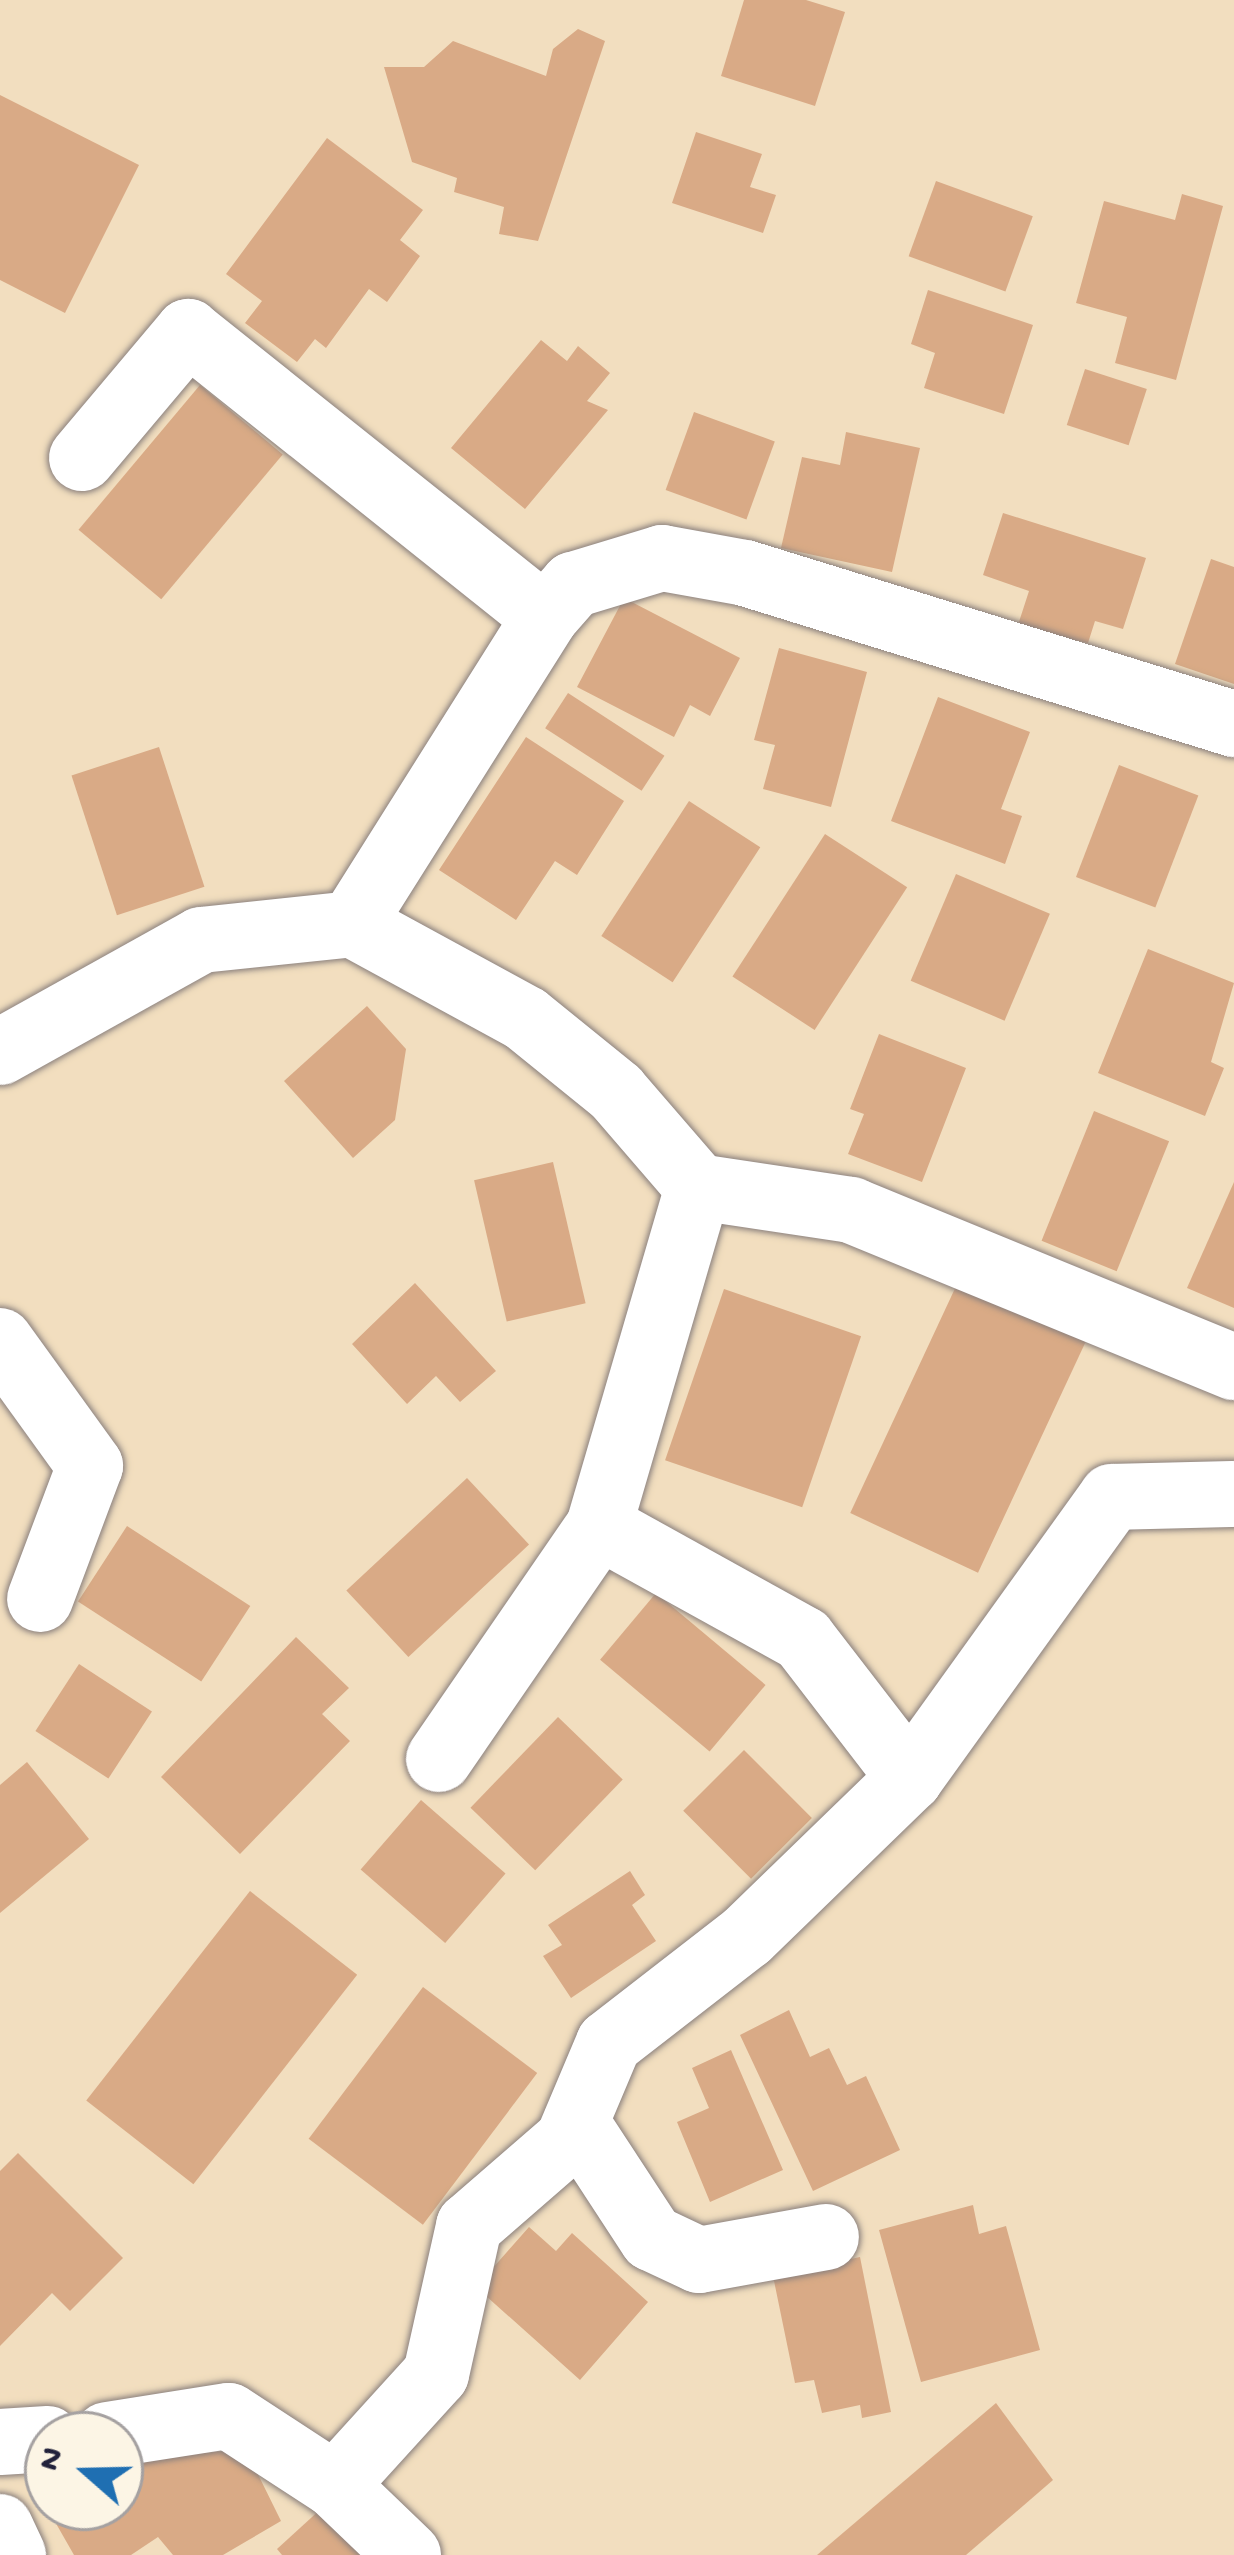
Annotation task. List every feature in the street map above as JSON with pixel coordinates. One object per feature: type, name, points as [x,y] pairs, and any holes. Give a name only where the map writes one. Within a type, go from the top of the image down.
[{"type":"street","points":[[82,458],[188,332],[545,617]]},
{"type":"street","points":[[352,924],[545,617],[573,585],[662,558],[745,573],[1234,724]]},
{"type":"street","points":[[0,1052],[202,940],[352,924],[526,1019],[616,1092],[698,1187],[851,1210],[1234,1367]]},
{"type":"street","points":[[439,1759],[599,1526],[698,1187]]},
{"type":"street","points":[[0,1341],[90,1466],[40,1599]]},
{"type":"street","points":[[335,2485],[436,2374],[470,2226],[568,2140],[609,2043],[747,1936],[910,1778],[1112,1497],[1234,1494]]},
{"type":"street","points":[[599,1526],[803,1639],[910,1778]]},
{"type":"street","points":[[576,2122],[652,2238],[699,2260],[826,2236]]},
{"type":"street","points":[[144,2429],[230,2416],[335,2485],[408,2555]]},
{"type":"street","points":[[0,2527],[13,2555]]},
{"type":"building","points":[[744,0],[806,0],[845,12],[815,106],[721,76]]},
{"type":"building","points":[[578,29],[605,41],[538,241],[499,234],[504,207],[454,192],[457,178],[412,162],[384,67],[424,67],[453,41],[546,76],[553,49]]},
{"type":"building","points":[[0,95],[139,165],[65,313],[0,280]]},
{"type":"building","points":[[696,132],[762,154],[750,187],[776,195],[763,233],[672,203]]},
{"type":"building","points":[[327,138],[423,210],[400,240],[420,256],[387,302],[369,289],[326,348],[315,339],[297,362],[245,323],[262,301],[226,274]]},
{"type":"building","points":[[936,181],[1033,216],[1005,291],[909,256]]},
{"type":"building","points":[[1182,194],[1223,206],[1176,380],[1115,363],[1127,317],[1076,303],[1104,201],[1175,220]]},
{"type":"building","points":[[928,290],[1033,325],[1004,414],[924,388],[935,353],[911,344]]},
{"type":"building","points":[[541,340],[567,361],[578,346],[610,373],[587,401],[608,410],[525,509],[451,448]]},
{"type":"building","points":[[1085,369],[1147,389],[1129,445],[1067,425]]},
{"type":"building","points":[[200,385],[283,454],[161,599],[79,530]]},
{"type":"building","points":[[694,412],[775,441],[746,519],[666,490]]},
{"type":"building","points":[[846,432],[920,448],[892,572],[781,548],[802,457],[840,465]]},
{"type":"building","points":[[1003,513],[1146,558],[1123,629],[1095,621],[1088,643],[1017,628],[1029,591],[983,575]]},
{"type":"building","points":[[1211,559],[1234,567],[1234,684],[1175,664]]},
{"type":"building","points":[[624,598],[740,658],[710,716],[690,705],[674,737],[577,687]]},
{"type":"building","points":[[779,648],[867,672],[831,807],[763,789],[775,745],[754,740]]},
{"type":"building","points":[[568,693],[664,756],[642,791],[545,728]]},
{"type":"building","points":[[938,697],[1030,732],[1001,809],[1022,816],[1005,864],[891,821]]},
{"type":"building","points":[[526,737],[624,801],[577,875],[555,861],[516,920],[439,870]]},
{"type":"building","points":[[159,747],[204,887],[117,915],[72,775]]},
{"type":"building","points":[[1119,765],[1198,795],[1155,907],[1076,877]]},
{"type":"building","points":[[689,801],[760,847],[673,982],[601,936]]},
{"type":"building","points":[[825,834],[907,887],[815,1030],[732,977]]},
{"type":"building","points":[[956,874],[1050,914],[1005,1021],[911,981]]},
{"type":"building","points":[[1148,949],[1234,983],[1211,1062],[1224,1068],[1205,1116],[1098,1073]]},
{"type":"building","points":[[367,1006],[406,1049],[395,1120],[353,1158],[284,1081]]},
{"type":"building","points":[[879,1034],[966,1068],[922,1182],[848,1154],[864,1114],[850,1109]]},
{"type":"building","points":[[1094,1111],[1169,1141],[1117,1271],[1042,1241]]},
{"type":"building","points":[[553,1162],[586,1303],[507,1322],[474,1180]]},
{"type":"building","points":[[1234,1182],[1234,1308],[1187,1288]]},
{"type":"building","points":[[958,1282],[1086,1342],[978,1573],[850,1513]]},
{"type":"building","points":[[415,1283],[496,1371],[460,1402],[436,1376],[407,1404],[352,1344]]},
{"type":"building","points":[[724,1289],[861,1336],[802,1507],[665,1460]]},
{"type":"building","points":[[467,1478],[529,1545],[408,1657],[346,1591]]},
{"type":"building","points":[[127,1526],[250,1606],[201,1682],[78,1601]]},
{"type":"building","points":[[656,1593],[766,1685],[710,1752],[600,1660]]},
{"type":"building","points":[[296,1637],[349,1688],[322,1714],[350,1741],[240,1854],[161,1777]]},
{"type":"building","points":[[79,1664],[152,1711],[108,1778],[35,1731]]},
{"type":"building","points":[[558,1717],[623,1780],[535,1870],[470,1808]]},
{"type":"building","points":[[744,1750],[812,1818],[751,1879],[683,1811]]},
{"type":"building","points":[[27,1762],[89,1839],[0,1913],[0,1785]]},
{"type":"building","points":[[421,1800],[506,1873],[445,1943],[361,1869]]},
{"type":"building","points":[[630,1871],[645,1895],[632,1905],[656,1941],[571,1998],[543,1956],[562,1945],[548,1925]]},
{"type":"building","points":[[250,1891],[357,1975],[193,2184],[86,2101]]},
{"type":"building","points":[[423,1987],[537,2073],[423,2225],[309,2139]]},
{"type":"building","points":[[789,2010],[810,2057],[829,2048],[847,2085],[866,2076],[900,2150],[813,2191],[740,2035]]},
{"type":"building","points":[[731,2050],[783,2170],[710,2202],[677,2122],[709,2108],[692,2068]]},
{"type":"building","points":[[18,2153],[123,2258],[70,2311],[52,2293],[0,2346],[0,2171]]},
{"type":"building","points":[[973,2205],[979,2234],[1006,2226],[1040,2350],[921,2382],[879,2230]]},
{"type":"building","points":[[529,2227],[556,2251],[572,2233],[648,2302],[580,2380],[476,2287]]},
{"type":"building","points":[[860,2257],[891,2412],[862,2418],[860,2405],[822,2413],[814,2380],[795,2383],[773,2276]]},
{"type":"building","points":[[996,2403],[1053,2480],[966,2555],[817,2555]]},
{"type":"building","points":[[246,2450],[281,2521],[223,2555],[173,2555],[158,2537],[131,2555],[74,2555],[60,2531],[144,2531],[144,2456]]},
{"type":"building","points":[[323,2507],[365,2555],[282,2555],[277,2549]]}]
